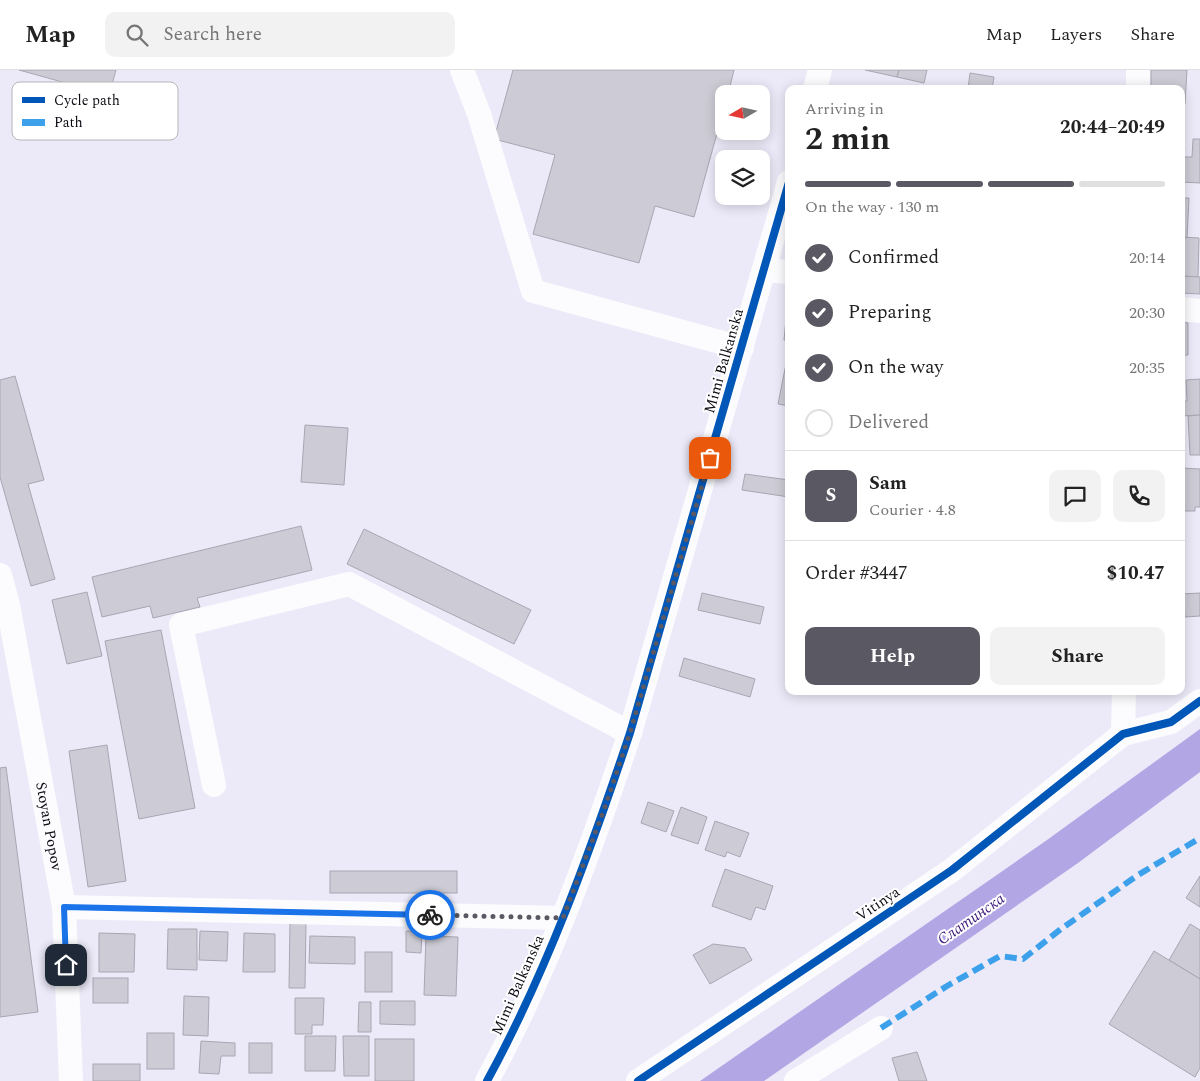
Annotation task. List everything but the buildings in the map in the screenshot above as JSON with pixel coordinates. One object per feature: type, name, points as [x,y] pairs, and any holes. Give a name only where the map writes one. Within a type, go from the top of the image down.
[{"type":"street","points":[[462,70],[478,114],[533,291],[742,348]]},
{"type":"street","points":[[816,85],[820,70]]},
{"type":"street","points":[[1138,70],[1138,85]]},
{"type":"street","name":"Mimi Balkanska","points":[[487,1081],[515,1027],[563,918],[605,807],[630,733],[785,196]]},
{"type":"street","points":[[764,270],[785,272]]},
{"type":"street","points":[[1185,309],[1200,311]]},
{"type":"street","name":"Stoyan Popov","points":[[0,575],[8,605],[64,907],[70,1081]]},
{"type":"street","points":[[214,785],[181,625],[349,584],[630,733]]},
{"type":"street","points":[[1124,695],[1122,734],[1171,722],[1200,701]]},
{"type":"street","name":"Vitinya","points":[[638,1081],[952,870],[1122,734]]},
{"type":"street","points":[[64,907],[563,918]]},
{"type":"street","points":[[796,1081],[881,1028]]},
{"type":"water","name":"Слатинска","points":[[1200,729],[1200,772],[1078,863],[764,1081],[700,1081],[1047,840]]},
{"type":"marked path","points":[[881,1028],[947,986],[1000,956],[1023,959],[1061,929],[1138,875],[1200,838]]},
{"type":"cycle path","points":[[487,1081],[509,1039],[548,954],[583,866],[630,733],[785,196]]},
{"type":"cycle path","points":[[638,1081],[952,870],[1123,734],[1171,722],[1200,701]]},
{"type":"way so far","points":[[430,915],[563,918],[605,807],[630,733],[710,458]]},
{"type":"route","points":[[66,965],[64,907],[430,915]]}]
